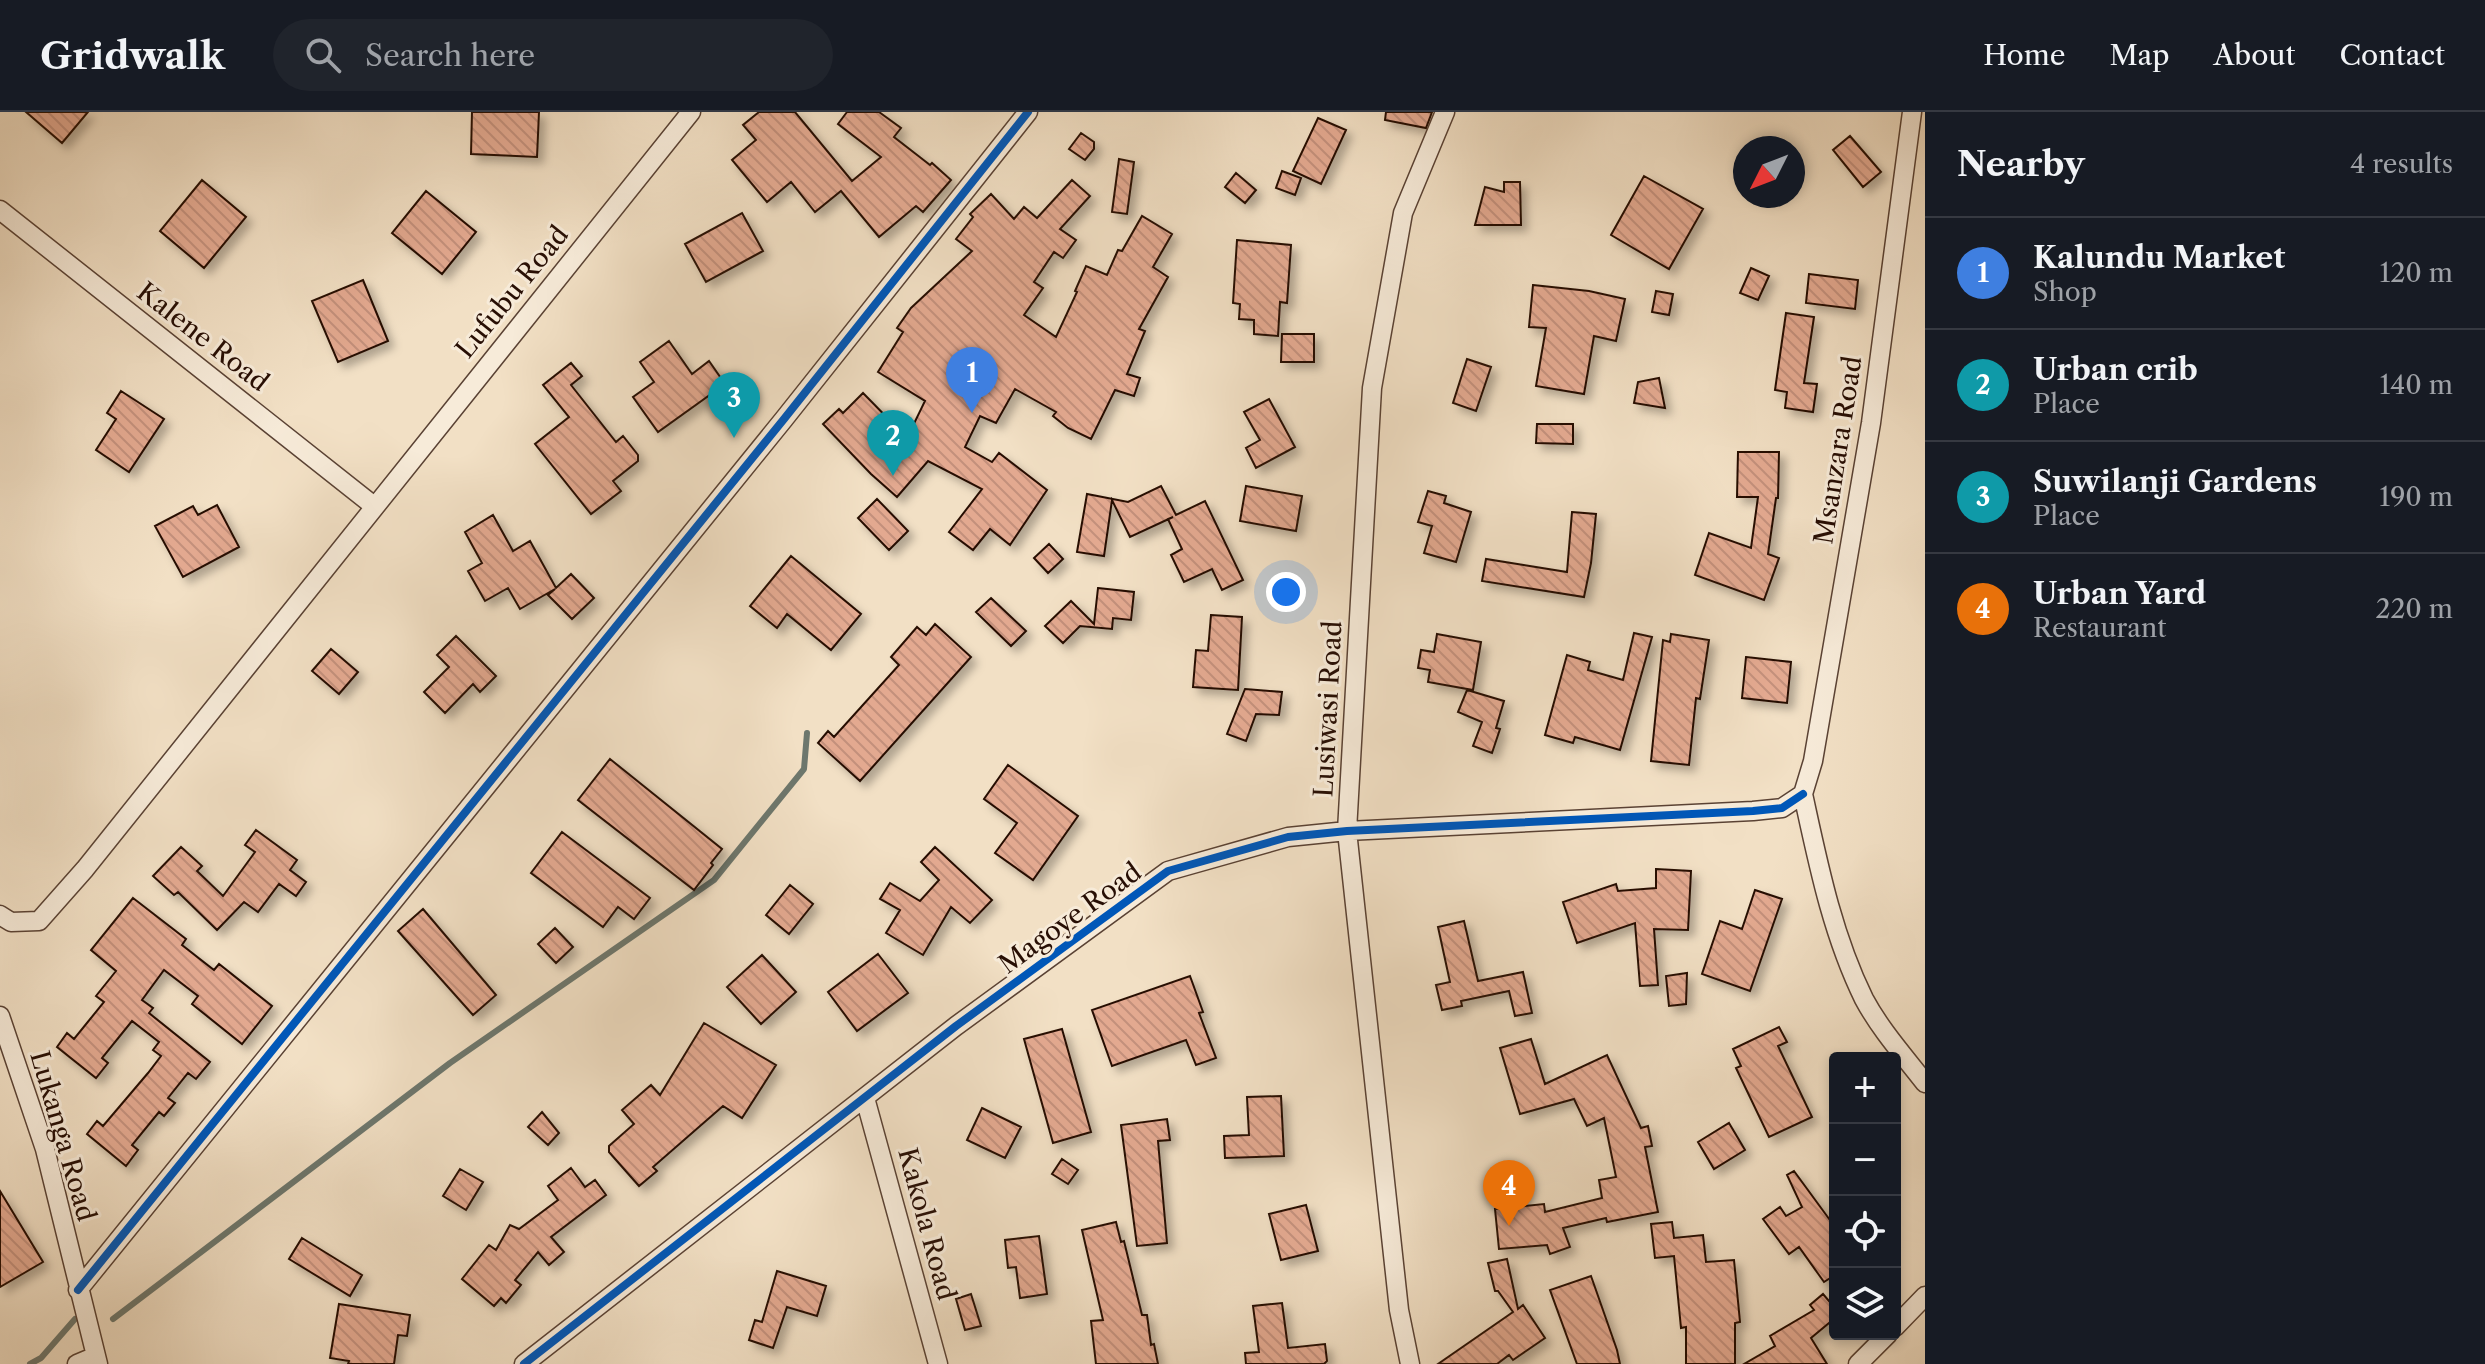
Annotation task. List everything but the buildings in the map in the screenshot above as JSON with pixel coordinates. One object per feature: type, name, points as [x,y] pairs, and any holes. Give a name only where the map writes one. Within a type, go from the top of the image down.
[{"type":"street","name":"Lufubu Road","points":[[0,915],[11,922],[39,921],[85,869],[690,112]]},
{"type":"street","points":[[78,1290],[784,419],[1028,112]]},
{"type":"street","name":"Lusiwasi Road","points":[[1410,1364],[1399,1310],[1347,831],[1372,388],[1403,213],[1445,112]]},
{"type":"street","points":[[1915,112],[1925,113]]},
{"type":"street","name":"Msanzara Road","points":[[1803,794],[1813,761],[1871,423],[1915,112]]},
{"type":"street","name":"Kalene Road","points":[[0,210],[374,506]]},
{"type":"street","points":[[1803,794],[1830,912],[1851,970],[1866,1002],[1925,1083]]},
{"type":"street","name":"Magoye Road","points":[[524,1364],[956,1026],[1168,871],[1288,837],[1347,831],[1753,811],[1782,808],[1803,794]]},
{"type":"street","name":"Lukanga Road","points":[[0,1016],[45,1149],[97,1360]]},
{"type":"street","name":"Kakola Road","points":[[865,1098],[938,1364]]},
{"type":"street","points":[[1901,1321],[1925,1296]]},
{"type":"street","points":[[1858,1364],[1882,1340]]},
{"type":"street","points":[[77,1364],[97,1360]]},
{"type":"waterway","points":[[113,1319],[450,1063],[714,880],[804,769],[807,733]]},
{"type":"waterway","points":[[30,1364],[41,1358],[75,1319]]},
{"type":"cycle path","points":[[78,1290],[784,419],[1028,112]]},
{"type":"cycle path","points":[[524,1364],[956,1026],[1168,871],[1288,837],[1347,831],[1753,811],[1782,808],[1803,794]]},
{"type":"place","name":"Kalundu Market","points":[[972,413]]},
{"type":"place","name":"Suwilanji Gardens","points":[[734,438]]},
{"type":"place","name":"Urban crib","points":[[893,476]]},
{"type":"place","name":"Urban Yard","points":[[1509,1226]]}]
